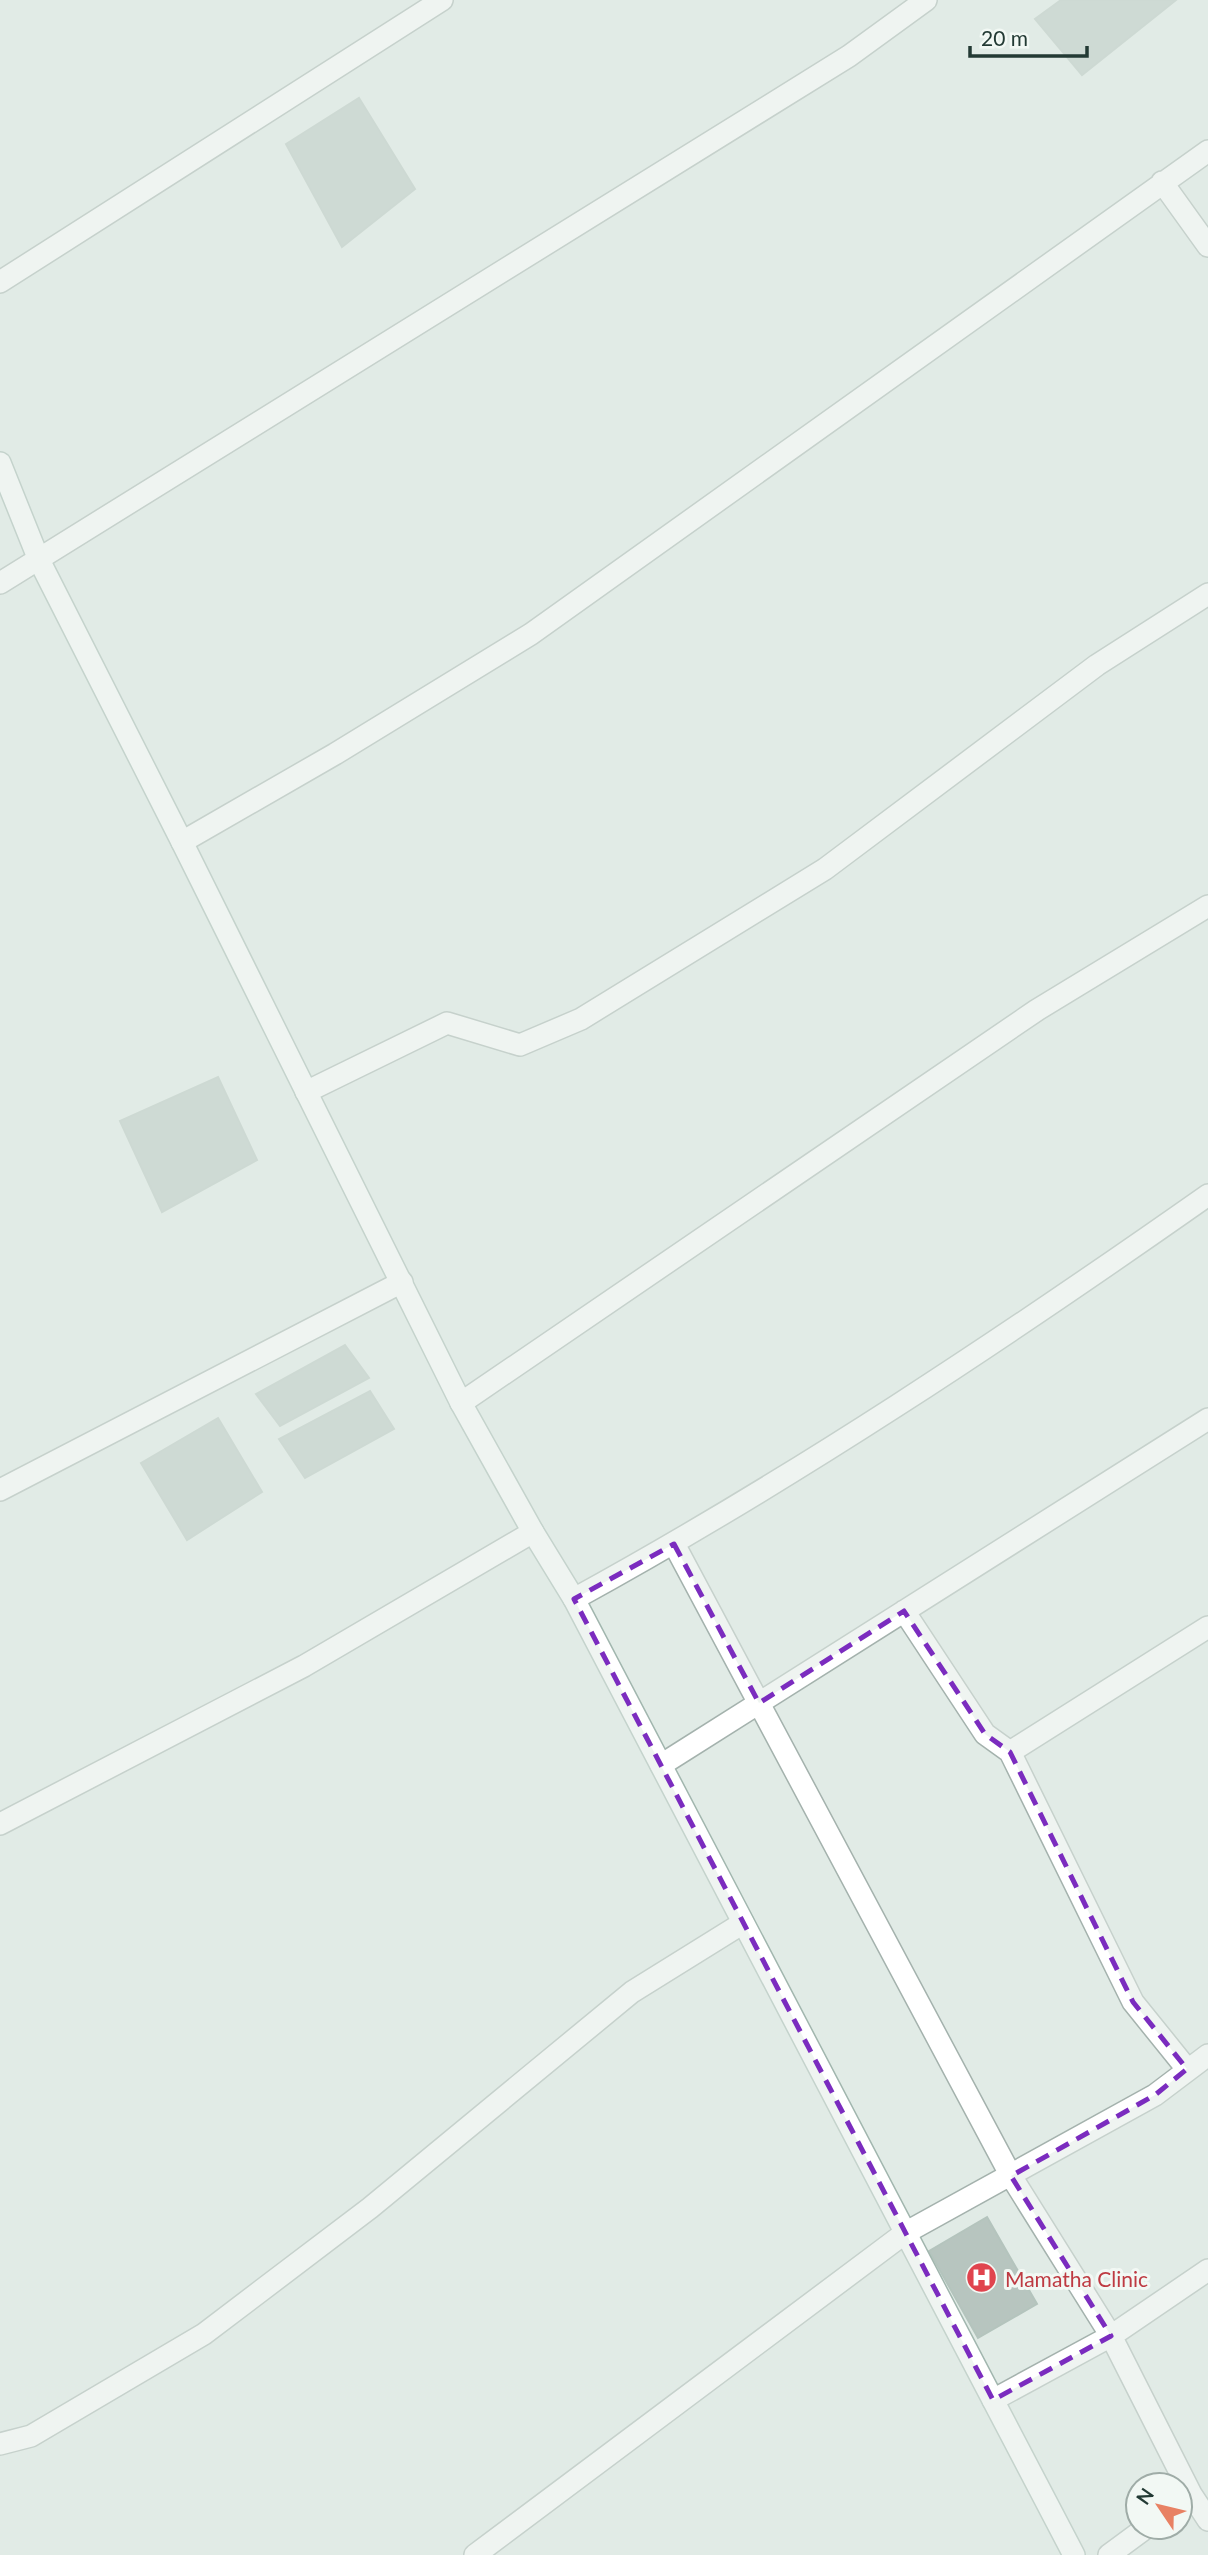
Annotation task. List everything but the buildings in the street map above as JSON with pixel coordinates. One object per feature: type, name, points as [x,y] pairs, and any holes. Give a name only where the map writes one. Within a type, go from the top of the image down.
[{"type":"street","points":[[0,282],[442,0]]},
{"type":"street","points":[[0,583],[849,56],[926,0]]},
{"type":"street","points":[[182,842],[335,754],[531,634],[1208,151]]},
{"type":"street","points":[[1162,182],[1208,246]]},
{"type":"street","points":[[0,463],[39,560],[461,1403],[574,1599],[1074,2555]]},
{"type":"street","points":[[306,1092],[447,1023],[520,1045],[581,1019],[825,869],[1097,664],[1208,594]]},
{"type":"street","points":[[461,1403],[1037,1010],[1208,906]]},
{"type":"street","points":[[574,1599],[674,1544],[1030,1318],[1208,1195]]},
{"type":"street","points":[[0,1490],[402,1282]]},
{"type":"street","points":[[661,1765],[1208,1419]]},
{"type":"street","points":[[0,1824],[304,1666],[533,1532]]},
{"type":"street","points":[[674,1544],[1011,2176],[1111,2336],[1181,2471]]},
{"type":"street","points":[[904,1611],[985,1734],[1010,1752],[1133,2002],[1187,2069]]},
{"type":"street","points":[[1010,1752],[1208,1627]]},
{"type":"street","points":[[0,2444],[31,2435],[204,2334],[370,2208],[632,1992],[743,1923]]},
{"type":"street","points":[[475,2555],[905,2233],[1155,2095],[1208,2054]]},
{"type":"street","points":[[993,2400],[1111,2336],[1208,2270]]},
{"type":"street","points":[[1194,2496],[1208,2519]]},
{"type":"street","points":[[1109,2555],[1128,2541]]},
{"type":"highlighted area","points":[[674,1544],[759,1703],[904,1611],[985,1734],[1010,1752],[1133,2002],[1187,2069],[1155,2095],[1011,2176],[1111,2336],[993,2400],[574,1599]]},
{"type":"place","name":"Mamatha Clinic","points":[[982,2278]]}]
